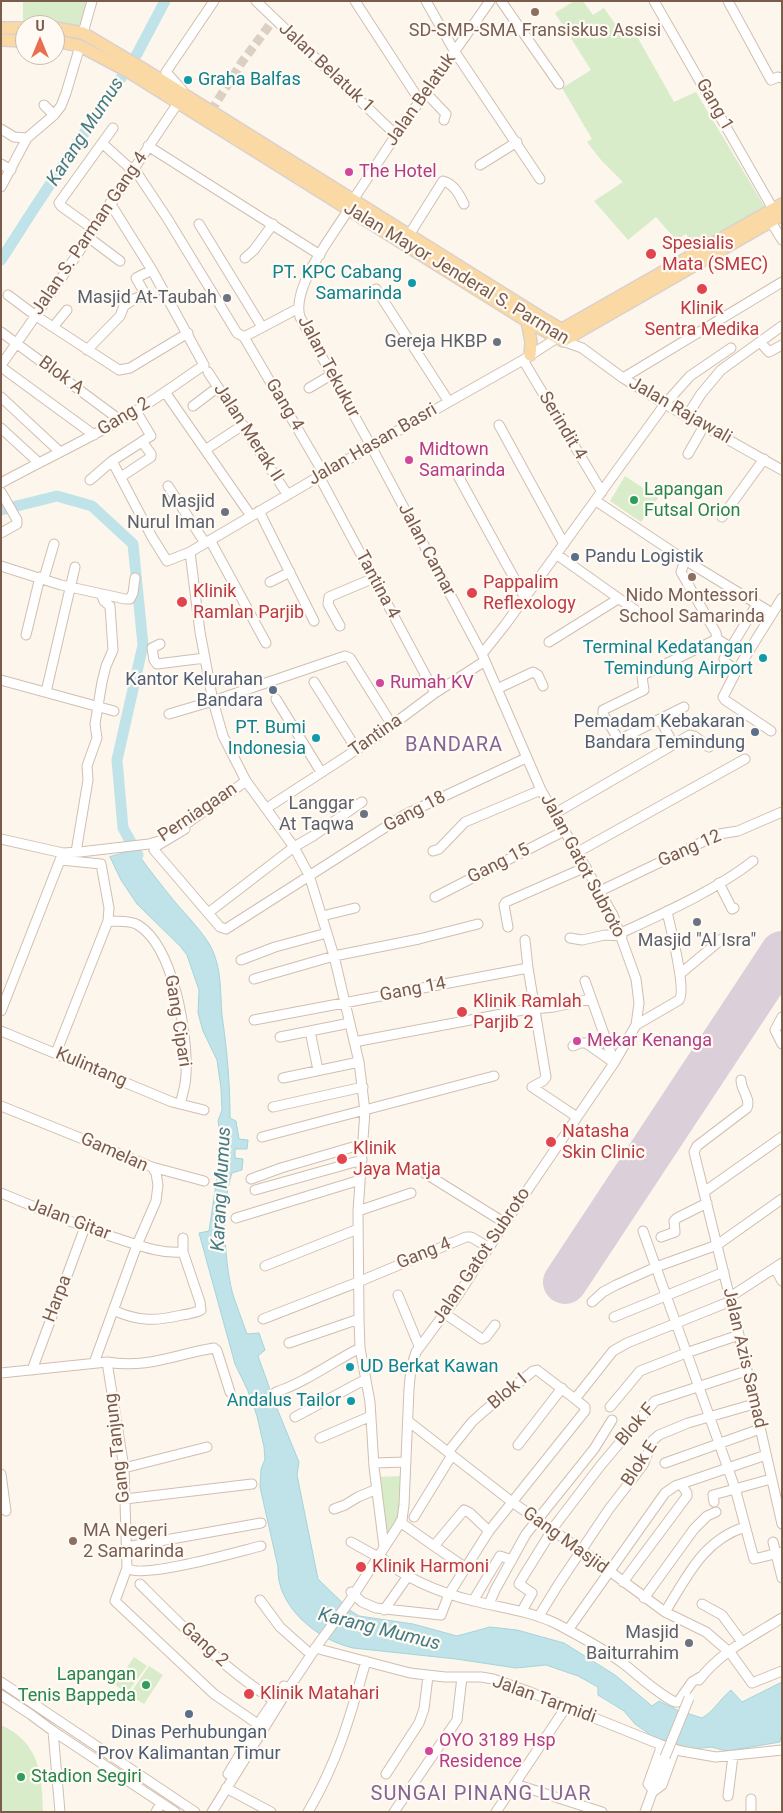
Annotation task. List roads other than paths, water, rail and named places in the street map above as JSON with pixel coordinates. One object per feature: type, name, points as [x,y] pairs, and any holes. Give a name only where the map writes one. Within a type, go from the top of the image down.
[{"type":"main road","points":[[1,28],[15,28]]},
{"type":"main road","name":"Jalan Mayor Jenderal S. Parman","points":[[65,28],[84,29],[119,60],[562,336]]},
{"type":"main road","points":[[1,40],[15,41]]},
{"type":"main road","name":"Jalan Mayor Jenderal S. Parman","points":[[65,43],[80,46],[119,60]]},
{"type":"main road","points":[[562,336],[771,222],[779,210]]},
{"type":"main road","points":[[562,336],[779,210]]},
{"type":"main road","name":"Jalan Mayor Jenderal S. Parman","points":[[406,239],[527,321],[562,336]]},
{"type":"main road","points":[[526,358],[531,342],[527,321]]},
{"type":"street","points":[[84,29],[92,1]]},
{"type":"street","points":[[183,100],[166,72],[214,1]]},
{"type":"street","name":"Jalan Belatuk 1","points":[[256,1],[396,135]]},
{"type":"street","points":[[355,1],[420,101]]},
{"type":"street","points":[[426,1],[455,52],[540,179]]},
{"type":"street","name":"Jalan Belatuk","points":[[351,204],[396,135],[490,1]]},
{"type":"street","points":[[501,1],[559,84]]},
{"type":"street","name":"Gang 1","points":[[654,1],[779,210]]},
{"type":"street","points":[[728,1],[771,80],[778,77],[782,78]]},
{"type":"street","points":[[1,187],[12,170],[27,138],[54,115],[60,106],[66,93],[80,46]]},
{"type":"street","points":[[426,93],[446,114],[444,120]]},
{"type":"street","name":"Jalan S. Parman Gang 4","points":[[1,366],[132,169],[183,100]]},
{"type":"street","points":[[44,105],[54,115]]},
{"type":"street","points":[[113,128],[59,202],[120,261]]},
{"type":"street","points":[[1,129],[14,137],[27,138]]},
{"type":"street","points":[[480,165],[517,142]]},
{"type":"street","name":"Gang 4","points":[[102,143],[132,169],[167,218],[237,333],[244,337],[322,475]]},
{"type":"street","points":[[148,146],[320,255]]},
{"type":"street","points":[[1,164],[12,170]]},
{"type":"street","points":[[406,239],[443,181],[456,190],[464,204]]},
{"type":"street","points":[[110,203],[152,270],[204,366],[164,392]]},
{"type":"street","name":"Jalan Tekukur","points":[[351,204],[300,292],[297,309],[302,324],[371,446]]},
{"type":"street","points":[[771,222],[782,240]]},
{"type":"street","points":[[198,224],[262,327]]},
{"type":"street","points":[[246,258],[273,224]]},
{"type":"street","points":[[87,350],[120,315],[124,306],[142,296],[144,292],[136,278],[152,270]]},
{"type":"street","points":[[623,378],[782,282]]},
{"type":"street","points":[[376,289],[449,402]]},
{"type":"street","points":[[8,295],[36,316],[117,369],[125,370],[188,334]]},
{"type":"street","points":[[244,337],[297,309]]},
{"type":"street","points":[[53,327],[67,310]]},
{"type":"street","points":[[686,416],[721,370],[780,329]]},
{"type":"street","name":"Blok A","points":[[1,332],[120,420]]},
{"type":"street","name":"Jalan Mayor Jenderal S. Parman","points":[[562,336],[582,348]]},
{"type":"street","name":"Jalan Hasan Basri","points":[[122,477],[152,537],[167,561],[190,552],[208,542],[287,494],[562,336]]},
{"type":"street","points":[[760,342],[768,352],[782,345]]},
{"type":"street","name":"Jalan Rajawali","points":[[582,348],[623,378],[665,404],[782,470]]},
{"type":"street","points":[[483,657],[665,404],[690,376],[731,348]]},
{"type":"street","name":"Serindit 4","points":[[526,358],[602,492]]},
{"type":"street","points":[[1,366],[94,435]]},
{"type":"street","name":"Jalan Merak II","points":[[208,372],[287,494]]},
{"type":"street","points":[[309,388],[330,375]]},
{"type":"street","points":[[193,406],[218,387]]},
{"type":"street","name":"Gang 2","points":[[2,479],[39,463],[94,435],[136,411],[164,392],[251,516]]},
{"type":"street","points":[[1,397],[60,452]]},
{"type":"street","points":[[90,480],[112,461],[151,436],[136,411]]},
{"type":"street","points":[[208,448],[243,424]]},
{"type":"street","points":[[499,425],[564,544]]},
{"type":"street","points":[[688,454],[704,426]]},
{"type":"street","points":[[1,428],[39,463]]},
{"type":"street","points":[[112,461],[122,477],[151,457],[151,454],[141,442]]},
{"type":"street","name":"Jalan Camar","points":[[371,446],[483,657]]},
{"type":"street","points":[[722,517],[764,459]]},
{"type":"street","points":[[457,474],[525,598]]},
{"type":"street","name":"Tantina 4","points":[[322,475],[435,694]]},
{"type":"street","points":[[168,486],[208,542],[266,643]]},
{"type":"street","points":[[1,492],[17,520],[17,524],[1,533]]},
{"type":"street","points":[[596,502],[685,560],[772,613]]},
{"type":"street","points":[[259,511],[314,621]]},
{"type":"street","points":[[26,635],[54,544]]},
{"type":"street","points":[[190,552],[205,658],[214,701],[226,743],[246,781],[294,847],[309,875],[334,956],[346,1003],[363,1087],[363,1144],[358,1211],[359,1319],[360,1348],[371,1416],[377,1489],[379,1556]]},
{"type":"street","points":[[556,554],[638,612]]},
{"type":"street","points":[[685,560],[681,572],[716,633],[717,639],[730,647]]},
{"type":"street","points":[[1,566],[71,587],[125,599],[130,599],[133,594],[136,578]]},
{"type":"street","points":[[46,692],[75,567]]},
{"type":"street","points":[[270,582],[290,572]]},
{"type":"street","points":[[340,626],[328,604],[329,597],[374,578]]},
{"type":"street","points":[[78,852],[88,780],[88,766],[97,738],[95,728],[103,675],[113,650],[110,606],[104,601],[101,594]]},
{"type":"street","points":[[771,731],[724,700],[723,697],[737,670],[782,598]]},
{"type":"street","points":[[549,642],[618,599]]},
{"type":"street","points":[[737,670],[724,661],[730,647],[757,604]]},
{"type":"street","points":[[684,707],[619,740],[603,714],[605,708],[642,691],[644,687],[642,678],[645,674],[717,639]]},
{"type":"street","points":[[160,644],[152,648],[154,660],[157,664],[205,658]]},
{"type":"street","points":[[169,714],[214,701],[345,656],[350,658],[392,725]]},
{"type":"street","name":"Jalan Gatot Subroto","points":[[296,1672],[359,1586],[400,1522],[404,1505],[412,1368],[419,1346],[444,1313],[614,1062],[636,1025],[639,1008],[638,988],[621,935],[600,891],[576,853],[541,790],[483,657]]},
{"type":"street","name":"Tantina","points":[[267,808],[357,750],[483,657]]},
{"type":"street","points":[[497,689],[533,672],[538,675],[543,686]]},
{"type":"street","points":[[1,680],[98,705],[114,711]]},
{"type":"street","points":[[314,682],[357,750]]},
{"type":"street","points":[[276,700],[321,772]]},
{"type":"street","points":[[660,719],[673,744]]},
{"type":"street","points":[[554,814],[691,735],[709,747]]},
{"type":"street","name":"Gang 18","points":[[208,913],[220,927],[224,929],[230,927],[406,814],[526,758]]},
{"type":"street","points":[[576,853],[745,759]]},
{"type":"street","name":"Perniagaan","points":[[1,839],[62,856],[78,852],[150,844],[164,839],[246,781]]},
{"type":"street","points":[[436,850],[464,822],[541,790]]},
{"type":"street","points":[[182,827],[185,829],[155,846],[154,850],[208,913],[294,847],[362,802]]},
{"type":"street","name":"Gang 12","points":[[600,891],[719,834],[738,831],[782,812]]},
{"type":"street","name":"Gang 15","points":[[435,897],[564,831]]},
{"type":"street","points":[[1,1011],[62,856],[101,864],[109,906],[108,921],[56,1053]]},
{"type":"street","points":[[570,938],[582,940],[605,935],[621,935],[719,883],[753,861]]},
{"type":"street","points":[[508,927],[504,905],[506,902],[586,867]]},
{"type":"street","points":[[719,883],[732,909],[734,908]]},
{"type":"street","points":[[322,916],[355,908]]},
{"type":"street","points":[[636,1025],[681,998],[680,974],[666,912]]},
{"type":"street","name":"Gang Cipari","points":[[108,921],[131,922],[143,929],[157,945],[170,969],[186,1049],[185,1090],[180,1104]]},
{"type":"street","points":[[254,979],[334,956],[419,939],[478,924]]},
{"type":"street","points":[[241,960],[275,947],[327,933]]},
{"type":"street","points":[[680,974],[723,938]]},
{"type":"street","points":[[525,940],[546,1077],[543,1081],[532,1087],[577,1116]]},
{"type":"street","name":"Gang 14","points":[[254,1020],[528,968]]},
{"type":"street","points":[[585,981],[614,1062]]},
{"type":"street","points":[[354,1042],[590,999]]},
{"type":"street","points":[[782,1017],[775,1030],[782,1044]]},
{"type":"street","points":[[280,1037],[350,1023]]},
{"type":"street","name":"Kulintang","points":[[1,1031],[158,1097],[180,1104]]},
{"type":"street","points":[[310,1031],[318,1070]]},
{"type":"street","points":[[574,1046],[583,1042],[590,1044],[614,1062]]},
{"type":"street","points":[[283,1078],[358,1062]]},
{"type":"street","points":[[262,1137],[494,1076]]},
{"type":"street","name":"Jalan Azis Samad","points":[[740,1080],[741,1088],[748,1100],[747,1108],[695,1148],[782,1524]]},
{"type":"street","points":[[273,1106],[363,1087]]},
{"type":"street","points":[[180,1104],[204,1110]]},
{"type":"street","name":"Gamelan","points":[[1,1106],[152,1166],[156,1173],[158,1190],[156,1201],[137,1245],[113,1310],[101,1362]]},
{"type":"street","points":[[704,1192],[782,1137]]},
{"type":"street","points":[[251,1179],[281,1168],[363,1144]]},
{"type":"street","points":[[255,1190],[362,1160]]},
{"type":"street","points":[[152,1166],[204,1181]]},
{"type":"street","points":[[423,1172],[504,1223]]},
{"type":"street","points":[[236,1218],[360,1180]]},
{"type":"street","points":[[358,1211],[411,1192]]},
{"type":"street","name":"Jalan Gitar","points":[[1,1193],[85,1227],[137,1245],[166,1252],[183,1252]]},
{"type":"street","points":[[592,1302],[610,1288],[656,1267],[717,1245],[782,1199]]},
{"type":"street","points":[[661,1236],[674,1232],[674,1221],[677,1218],[707,1203]]},
{"type":"street","name":"Harpa","points":[[32,1370],[85,1227]]},
{"type":"street","points":[[265,1266],[358,1229]]},
{"type":"street","points":[[643,1231],[735,1488],[754,1559],[778,1553]]},
{"type":"street","name":"Gang 4","points":[[262,1319],[466,1237],[471,1237],[488,1247]]},
{"type":"street","points":[[113,1310],[132,1318],[154,1320],[168,1319],[198,1312],[202,1308],[183,1252],[183,1238]]},
{"type":"street","points":[[575,1399],[619,1346],[730,1299],[778,1266],[782,1281]]},
{"type":"street","points":[[614,1317],[724,1272]]},
{"type":"street","name":"Gang 4","points":[[398,1295],[419,1346]]},
{"type":"street","points":[[444,1313],[482,1339],[486,1337],[495,1325]]},
{"type":"street","points":[[289,1343],[359,1319]]},
{"type":"street","points":[[610,1407],[640,1371],[739,1335]]},
{"type":"street","points":[[1,1373],[101,1362],[137,1364],[214,1348],[217,1351],[230,1392]]},
{"type":"street","points":[[276,1392],[294,1385],[360,1348]]},
{"type":"street","name":"Gang Tanjung","points":[[101,1362],[124,1468],[126,1566],[115,1601],[214,1694],[261,1727]]},
{"type":"street","name":"Blok I","points":[[450,1454],[472,1422],[530,1372],[538,1370],[562,1388],[585,1407],[585,1411],[512,1502]]},
{"type":"street","name":"Blok F","points":[[522,1611],[532,1592],[520,1585],[519,1582],[555,1527],[601,1465],[655,1401],[746,1371]]},
{"type":"street","points":[[296,1417],[366,1379]]},
{"type":"street","points":[[518,1445],[562,1388]]},
{"type":"street","name":"Blok E","points":[[539,1616],[609,1509],[643,1465],[653,1440],[659,1435],[754,1404]]},
{"type":"street","points":[[320,1438],[371,1416]]},
{"type":"street","points":[[489,1604],[536,1520],[594,1449],[612,1420]]},
{"type":"street","name":"Gang Masjid","points":[[408,1421],[536,1520],[555,1527],[581,1550],[644,1598],[665,1612],[706,1632],[729,1651]]},
{"type":"street","points":[[665,1463],[760,1429]]},
{"type":"street","points":[[124,1468],[207,1447]]},
{"type":"street","points":[[414,1517],[450,1454]]},
{"type":"street","points":[[568,1630],[665,1493],[675,1486],[766,1455]]},
{"type":"street","points":[[374,1463],[406,1462]]},
{"type":"street","points":[[1,1474],[6,1511]]},
{"type":"street","points":[[714,1502],[713,1495],[771,1479]]},
{"type":"street","points":[[125,1499],[252,1484]]},
{"type":"street","points":[[623,1582],[687,1496],[681,1484]]},
{"type":"street","points":[[334,1509],[345,1506],[358,1497],[377,1489]]},
{"type":"street","points":[[350,1596],[384,1610],[441,1615],[449,1594],[489,1531],[512,1502]]},
{"type":"street","points":[[434,1546],[464,1510],[470,1513],[489,1531]]},
{"type":"street","points":[[644,1598],[694,1529],[704,1519],[716,1512]]},
{"type":"street","points":[[400,1522],[466,1568]]},
{"type":"street","points":[[126,1547],[261,1523]]},
{"type":"street","points":[[665,1612],[706,1549],[727,1534],[745,1527]]},
{"type":"street","points":[[351,1542],[379,1556],[408,1576],[449,1594],[539,1616],[568,1630],[614,1657],[676,1702],[678,1702],[692,1682],[702,1676],[729,1651],[782,1618]]},
{"type":"street","points":[[773,1542],[778,1553],[782,1578]]},
{"type":"street","points":[[126,1566],[135,1572],[169,1568],[262,1546]]},
{"type":"street","points":[[473,1601],[500,1556],[512,1560]]},
{"type":"street","points":[[384,1610],[408,1576]]},
{"type":"street","name":"Gang 2","points":[[140,1584],[211,1654],[259,1691],[274,1700]]},
{"type":"street","points":[[260,1600],[278,1625],[314,1646]]},
{"type":"street","points":[[702,1604],[722,1615],[742,1642]]},
{"type":"street","name":"Jalan Tarmidi","points":[[314,1646],[366,1662],[428,1676],[493,1679],[662,1745],[709,1757],[782,1750]]},
{"type":"street","points":[[729,1651],[752,1683],[782,1671]]},
{"type":"street","points":[[308,1812],[329,1773],[341,1745],[366,1662]]},
{"type":"street","points":[[212,1812],[261,1727],[274,1700],[296,1672]]},
{"type":"street","points":[[205,1812],[296,1672]]},
{"type":"street","points":[[386,1774],[420,1723],[424,1709],[428,1676]]},
{"type":"street","points":[[645,1812],[689,1698],[702,1676]]},
{"type":"street","points":[[394,1812],[457,1720],[462,1677]]},
{"type":"street","points":[[1,1682],[195,1812]]},
{"type":"street","points":[[1,1695],[175,1812]]},
{"type":"street","points":[[496,1812],[566,1707]]},
{"type":"street","points":[[36,1717],[41,1708]]},
{"type":"street","points":[[53,1731],[60,1812]]},
{"type":"street","points":[[654,1790],[648,1784],[662,1745]]},
{"type":"street","points":[[654,1790],[662,1785],[678,1750]]},
{"type":"street","points":[[728,1796],[733,1756]]},
{"type":"street","points":[[515,1784],[602,1812]]},
{"type":"street","points":[[226,1788],[270,1812]]},
{"type":"street","points":[[751,1812],[752,1799]]},
{"type":"street","points":[[156,1812],[161,1803]]},
{"type":"water","points":[[135,850],[203,935],[215,955],[220,981],[228,1066],[230,1118],[236,1121],[239,1139],[248,1140],[247,1149],[235,1149],[235,1158],[243,1159],[242,1170],[232,1173],[226,1201],[225,1235],[228,1269],[234,1298],[247,1334],[259,1333],[265,1350],[258,1356],[299,1462],[297,1475],[318,1579],[351,1611],[359,1616],[413,1624],[457,1636],[490,1627],[517,1630],[564,1643],[615,1675],[652,1706],[659,1701],[677,1710],[702,1718],[731,1690],[742,1702],[782,1682],[782,1730],[780,1742],[727,1751],[711,1747],[683,1750],[650,1739],[648,1733],[635,1724],[624,1711],[598,1695],[598,1687],[578,1676],[546,1665],[516,1668],[456,1659],[353,1648],[339,1644],[313,1629],[291,1608],[279,1581],[278,1567],[260,1487],[261,1469],[265,1459],[257,1416],[235,1364],[199,1233],[209,1231],[222,1144],[218,1121],[222,1110],[217,1060],[203,1031],[198,1013],[199,990],[187,955],[137,904],[121,880],[110,857]]},
{"type":"waterway","name":"Karang Mumus","points":[[1,260],[137,54],[165,1]]},
{"type":"waterway","name":"Karang Mumus","points":[[1,510],[57,496],[92,506],[133,544],[143,645],[117,760],[123,828],[138,855]]},
{"type":"tunnel","points":[[211,111],[242,62],[274,19]]},
{"type":"place","name":"SD-SMP-SMA Fransiskus Assisi","points":[[535,12]]},
{"type":"place","name":"Graha Balfas","points":[[188,80]]},
{"type":"place","name":"The Hotel","points":[[349,172]]},
{"type":"place","name":"Spesialis Mata (SMEC)","points":[[651,254]]},
{"type":"place","name":"PT. KPC Cabang Samarinda","points":[[412,283]]},
{"type":"place","name":"Klinik Sentra Medika","points":[[702,289]]},
{"type":"place","name":"Masjid At-Taubah","points":[[227,298]]},
{"type":"place","name":"Gereja HKBP","points":[[497,342]]},
{"type":"place","name":"Midtown Samarinda","points":[[409,460]]},
{"type":"place","name":"Lapangan Futsal Orion","points":[[634,500]]},
{"type":"place","name":"Masjid Nurul Iman","points":[[225,512]]},
{"type":"place","name":"Pandu Logistik","points":[[575,557]]},
{"type":"place","name":"Nido Montessori School Samarinda","points":[[692,577]]},
{"type":"place","name":"Pappalim Reflexology","points":[[472,593]]},
{"type":"place","name":"Klinik Ramlan Parjib","points":[[182,602]]},
{"type":"place","name":"Terminal Kedatangan Temindung Airport","points":[[763,658]]},
{"type":"place","name":"Rumah KV","points":[[380,683]]},
{"type":"place","name":"Kantor Kelurahan Bandara","points":[[273,690]]},
{"type":"place","name":"Pemadam Kebakaran Bandara Temindung","points":[[755,732]]},
{"type":"place","name":"PT. Bumi Indonesia","points":[[316,738]]},
{"type":"place","name":"Langgar At Taqwa","points":[[364,814]]},
{"type":"place","name":"Masjid \"Al Isra\"","points":[[697,922]]},
{"type":"place","name":"Klinik Ramlah Parjib 2","points":[[462,1012]]},
{"type":"place","name":"Mekar Kenanga","points":[[577,1041]]},
{"type":"place","name":"Natasha Skin Clinic","points":[[551,1142]]},
{"type":"place","name":"Klinik Jaya Matja","points":[[342,1159]]},
{"type":"place","name":"UD Berkat Kawan","points":[[350,1367]]},
{"type":"place","name":"Andalus Tailor","points":[[351,1401]]},
{"type":"place","name":"MA Negeri 2 Samarinda","points":[[73,1541]]},
{"type":"place","name":"Klinik Harmoni","points":[[361,1567]]},
{"type":"place","name":"Masjid Baiturrahim","points":[[689,1643]]},
{"type":"place","name":"Lapangan Tenis Bappeda","points":[[146,1685]]},
{"type":"place","name":"Klinik Matahari","points":[[249,1694]]},
{"type":"place","name":"Dinas Perhubungan Prov Kalimantan Timur","points":[[189,1714]]},
{"type":"place","name":"OYO 3189 Hsp Residence","points":[[429,1751]]},
{"type":"place","name":"Stadion Segiri","points":[[21,1777]]},
{"type":"district","name":"BANDARA","points":[[454,746]]},
{"type":"district","name":"SUNGAI PINANG LUAR","points":[[481,1795]]}]
